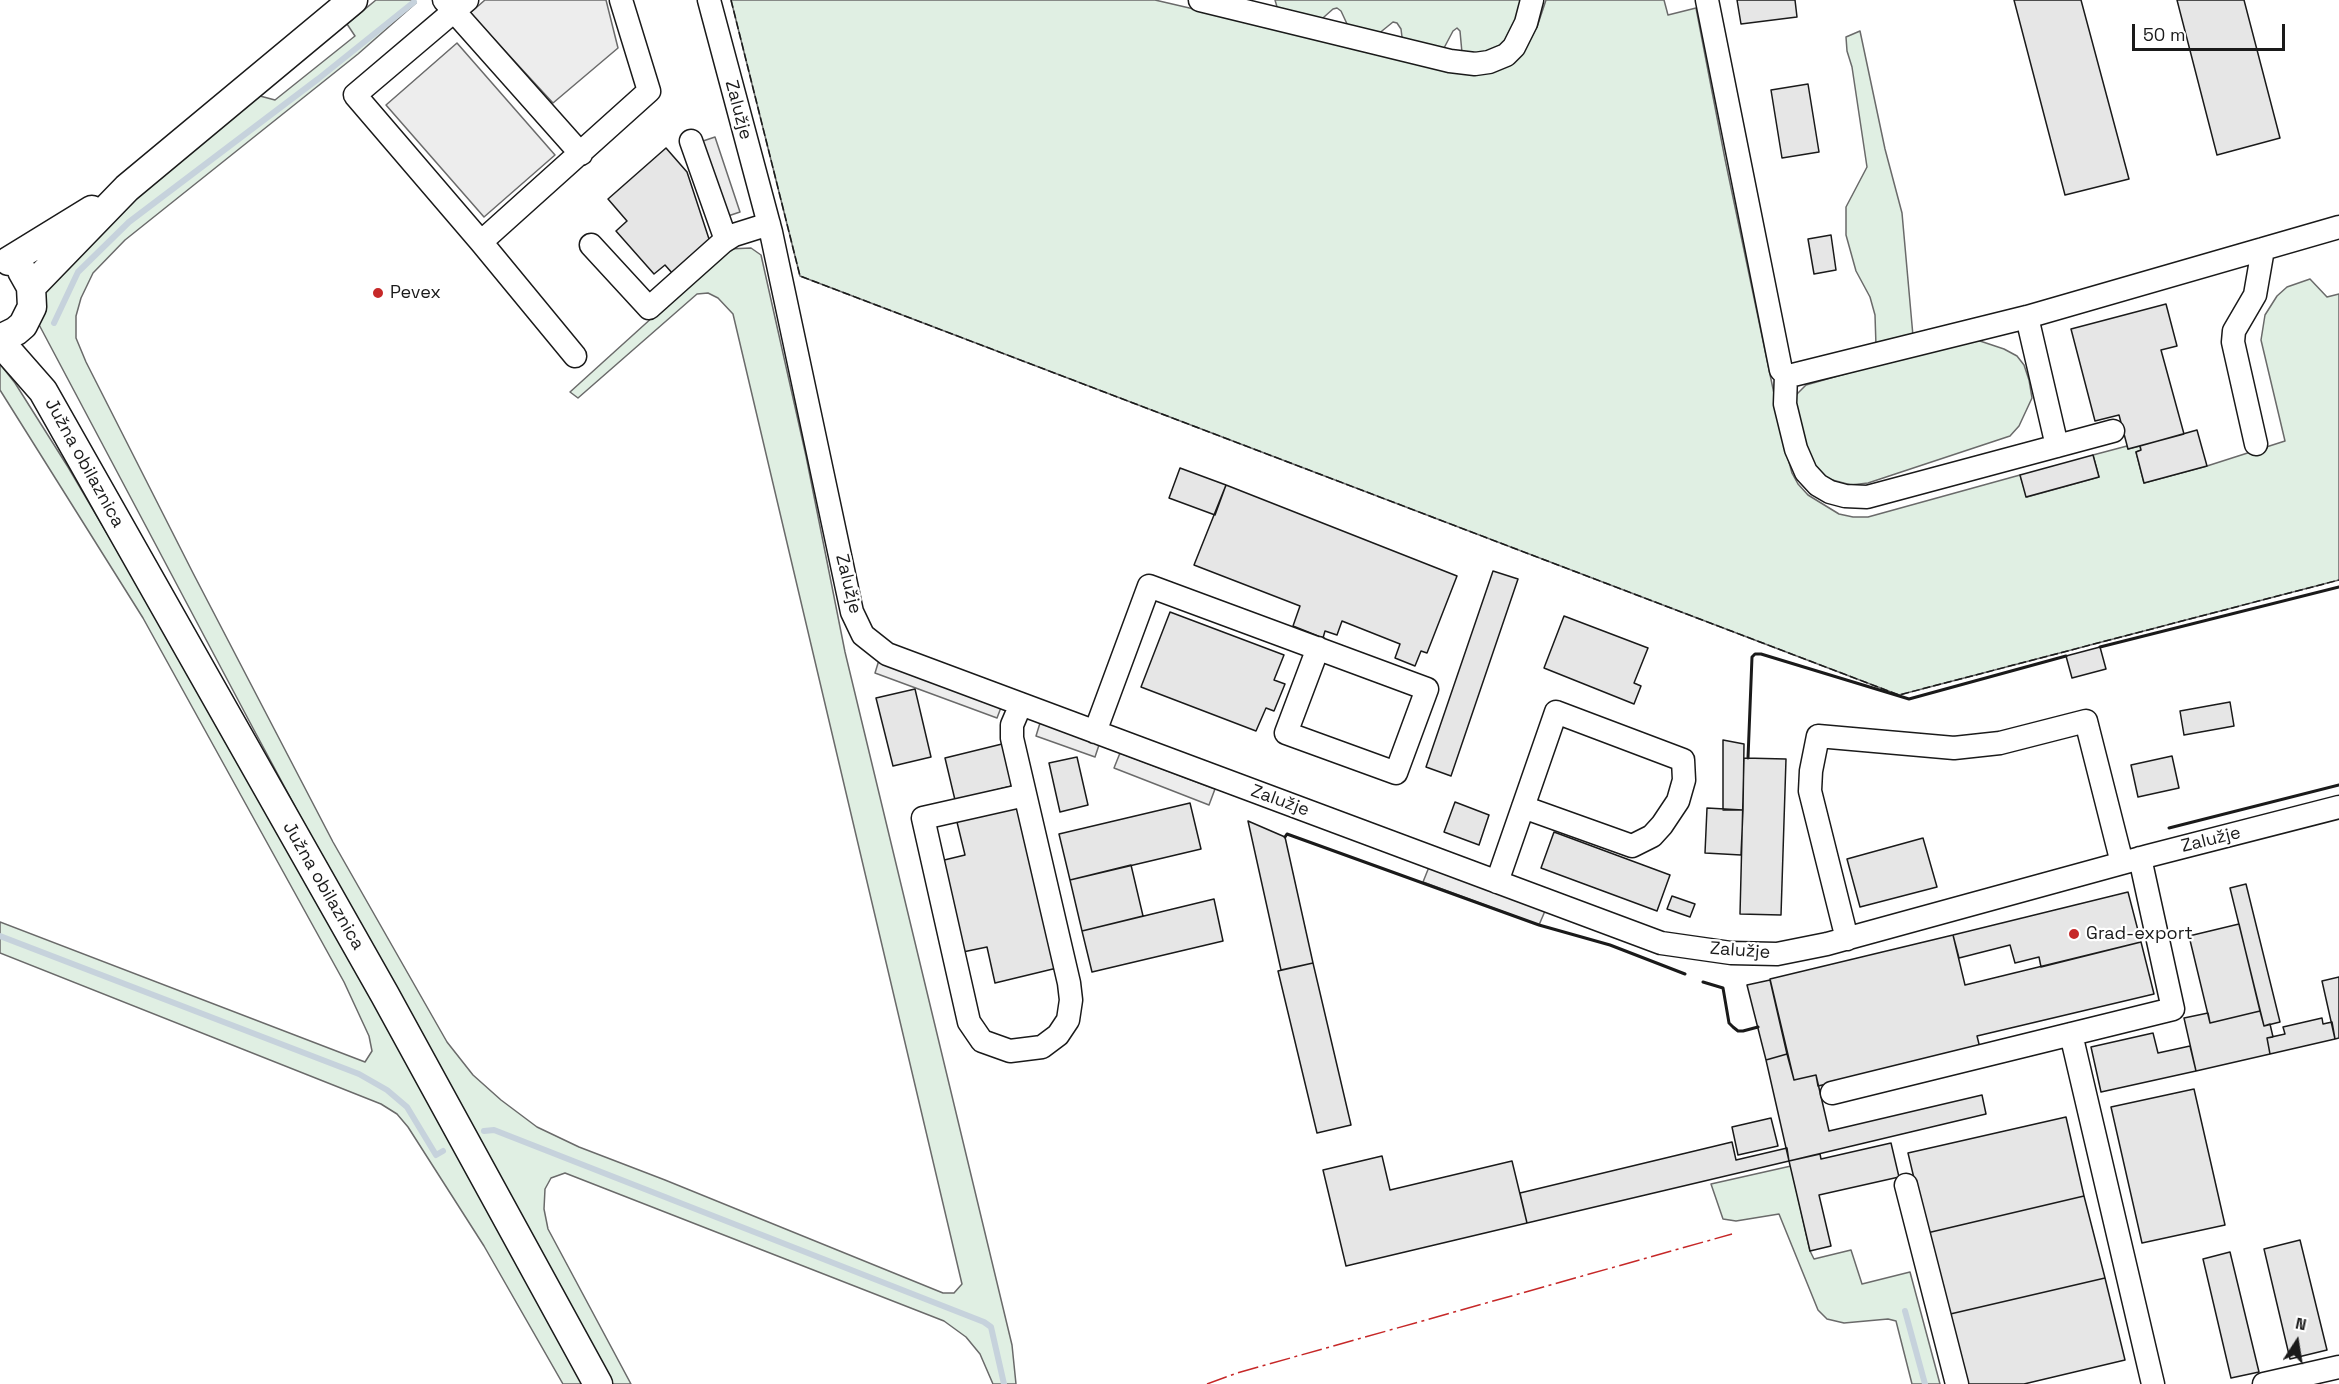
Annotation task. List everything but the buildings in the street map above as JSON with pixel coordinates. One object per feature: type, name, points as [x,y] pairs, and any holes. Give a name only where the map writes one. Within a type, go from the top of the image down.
[{"type":"main road","points":[[127,188],[92,209],[3,253],[22,271],[31,287],[127,188],[353,0]]},
{"type":"main road","name":"Južna obilaznica","points":[[31,287],[32,307],[8,335],[43,391],[385,995],[598,1384]]},
{"type":"street","points":[[481,242],[649,91],[621,0]]},
{"type":"street","name":"Zalužje","points":[[709,0],[768,224],[852,612],[863,635],[887,654],[1661,943],[1731,953],[1777,954],[1847,939],[2339,807]]},
{"type":"street","points":[[1200,0],[1450,61],[1476,64],[1506,55],[1514,47],[1526,23],[1532,0]]},
{"type":"street","points":[[1707,0],[1781,370],[1786,375],[1794,375],[2027,317],[2339,227]]},
{"type":"street","points":[[575,356],[355,95],[455,4],[581,154]]},
{"type":"street","points":[[691,141],[726,240]]},
{"type":"street","points":[[591,244],[650,308],[726,240],[734,235],[768,224]]},
{"type":"street","points":[[2256,444],[2233,342],[2234,331],[2255,295],[2263,249]]},
{"type":"street","points":[[2027,317],[2057,446]]},
{"type":"street","points":[[1786,375],[1785,404],[1796,450],[1806,472],[1818,485],[1845,496],[1867,497],[2112,431]]},
{"type":"street","points":[[1095,732],[1149,586],[1317,648],[1427,689],[1396,773],[1286,733],[1317,648]]},
{"type":"street","points":[[1022,704],[1012,725],[1012,738],[1070,983],[1071,1000],[1068,1020],[1058,1035],[1042,1047],[1010,1051],[982,1041],[969,1022],[923,818],[1025,795]]},
{"type":"street","points":[[1497,882],[1523,807],[1556,712],[1683,760],[1684,780],[1678,801],[1652,836],[1632,846],[1523,807]]},
{"type":"street","points":[[1832,1093],[2173,1009],[2131,861],[2086,721],[2000,742],[1954,748],[1818,736],[1810,790],[1847,939]]},
{"type":"street","points":[[2071,1034],[2153,1384]]},
{"type":"street","points":[[1906,1185],[1957,1384]]},
{"type":"street","points":[[2264,1384],[2339,1367]]},
{"type":"green space","points":[[376,0],[414,0],[416,3],[358,54],[125,240],[93,273],[81,298],[76,316],[76,338],[86,362],[333,842],[447,1042],[473,1075],[537,1127],[579,1147],[943,1293],[954,1293],[962,1284],[733,314],[718,298],[708,293],[697,294],[578,398],[570,392],[728,249],[751,248],[761,255],[806,456],[845,652],[1012,1345],[1016,1384],[993,1384],[980,1354],[966,1337],[944,1321],[565,1173],[551,1178],[545,1189],[544,1209],[548,1229],[631,1384],[612,1384],[500,1188],[36,319],[46,288],[62,268],[174,162],[260,96],[275,100],[355,36],[347,24]]},
{"type":"green space","points":[[731,0],[1155,0],[1457,70],[1523,48],[1537,27],[1546,0],[1664,0],[1668,15],[1696,8],[1786,451],[1792,473],[1808,495],[1839,514],[1868,517],[2020,475],[2027,497],[2099,477],[2093,455],[2127,446],[2128,449],[2140,446],[2141,450],[2136,452],[2144,483],[2285,441],[2261,340],[2265,315],[2277,296],[2287,287],[2310,279],[2327,297],[2339,294],[2339,580],[1899,695],[800,276]]},
{"type":"green space","points":[[1275,0],[1529,0],[1496,57],[1462,53],[1460,31],[1457,28],[1444,48],[1403,45],[1401,29],[1397,23],[1393,22],[1377,35],[1348,26],[1341,11],[1337,8],[1315,25],[1280,17]]},
{"type":"green space","points":[[1860,31],[1885,149],[1902,213],[1913,336],[1876,346],[1875,315],[1870,297],[1856,271],[1846,235],[1846,207],[1867,167],[1846,37]]},
{"type":"green space","points":[[1977,340],[2004,349],[2017,356],[2024,365],[2032,398],[2019,426],[2010,436],[1868,483],[1851,485],[1825,478],[1810,465],[1794,397],[1806,385],[1961,341]]},
{"type":"green space","points":[[0,364],[15,383],[68,467],[265,802],[584,1384],[563,1384],[484,1246],[408,1127],[397,1114],[381,1104],[0,953],[0,922],[365,1062],[372,1051],[369,1036],[344,982],[143,618],[0,390]]},
{"type":"green space","points":[[1791,1166],[1810,1251],[1814,1259],[1851,1250],[1862,1284],[1910,1272],[1940,1384],[1912,1384],[1896,1321],[1888,1319],[1844,1323],[1827,1319],[1818,1310],[1779,1214],[1736,1221],[1723,1219],[1711,1184]]},
{"type":"shaded area","points":[[485,0],[606,0],[618,48],[553,103],[470,13]]},
{"type":"shaded area","points":[[457,43],[555,155],[484,217],[386,105]]},
{"type":"shaded area","points":[[715,137],[740,212],[725,217],[700,142]]},
{"type":"shaded area","points":[[879,660],[1002,705],[997,718],[875,673]]},
{"type":"shaded area","points":[[1040,723],[1099,745],[1095,757],[1036,736]]},
{"type":"shaded area","points":[[1120,753],[1215,789],[1209,805],[1114,768]]},
{"type":"shaded area","points":[[1429,867],[1545,911],[1539,925],[1423,882]]},
{"type":"waterway","points":[[54,323],[78,272],[129,222],[318,79],[414,2]]},
{"type":"waterway","points":[[0,936],[359,1074],[387,1090],[407,1107],[436,1155],[443,1151]]},
{"type":"waterway","points":[[484,1131],[494,1130],[984,1322],[991,1327],[1004,1384]]},
{"type":"waterway","points":[[1905,1311],[1925,1384]]},
{"type":"fence","points":[[731,0],[800,276],[1899,695],[2339,580]]},
{"type":"wall","points":[[2100,647],[2339,587]]},
{"type":"wall","points":[[1748,758],[1752,657],[1755,654],[1909,699],[2066,656]]},
{"type":"wall","points":[[2169,828],[2339,785]]},
{"type":"wall","points":[[1285,837],[1287,834],[1539,925],[1610,945],[1685,974]]},
{"type":"wall","points":[[1703,982],[1723,988],[1729,1023],[1733,1027],[1738,1031],[1758,1027]]},
{"type":"power","points":[[1207,1384],[1237,1373],[1732,1234]]},
{"type":"place","name":"Pevex","points":[[378,293]]},
{"type":"place","name":"Grad-export","points":[[2074,934]]}]
